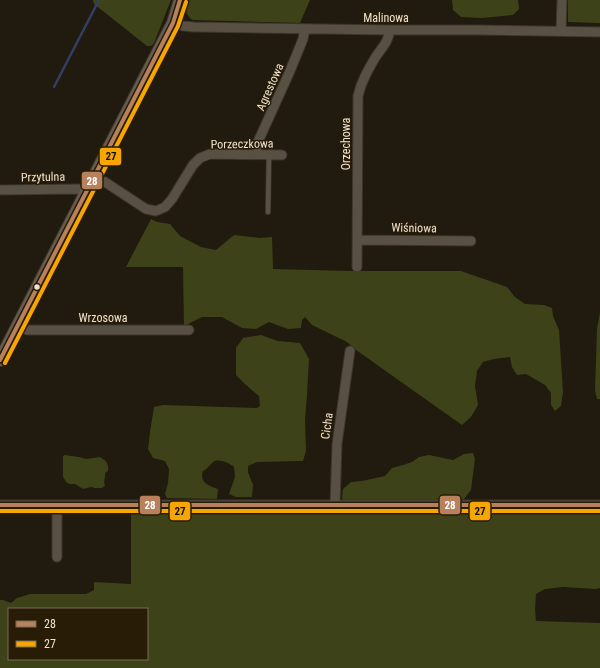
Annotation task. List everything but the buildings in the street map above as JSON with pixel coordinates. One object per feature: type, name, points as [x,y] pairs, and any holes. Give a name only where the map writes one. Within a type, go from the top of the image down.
[{"type":"street","points":[[0,360],[173,23],[180,0]]},
{"type":"street","points":[[562,0],[562,31]]},
{"type":"street","name":"Malinowa","points":[[173,23],[194,27],[600,32]]},
{"type":"street","name":"Agrestowa","points":[[256,154],[257,144],[290,71],[303,39],[305,29]]},
{"type":"street","name":"Orzechowa","points":[[357,267],[358,96],[360,85],[388,38],[390,30]]},
{"type":"street","name":"Porzeczkowa","points":[[94,178],[105,182],[146,209],[156,211],[165,207],[172,199],[193,165],[200,158],[210,154],[282,155]]},
{"type":"street","name":"Przytulna","points":[[0,190],[79,189],[86,192]]},
{"type":"street","name":"Wiśniowa","points":[[357,240],[471,241]]},
{"type":"street","name":"Wrzosowa","points":[[17,326],[27,330],[189,330]]},
{"type":"street","name":"Cicha","points":[[335,505],[336,444],[350,351]]},
{"type":"street","points":[[0,505],[600,506]]},
{"type":"street","points":[[57,505],[57,557]]},
{"type":"lane","points":[[268,212],[269,155]]},
{"type":"green space","points":[[93,0],[171,0],[154,43],[151,46],[147,46],[94,4]]},
{"type":"green space","points":[[188,0],[310,0],[300,23],[193,20],[188,16],[186,11]]},
{"type":"green space","points":[[452,0],[518,0],[519,9],[513,15],[482,18],[461,17],[453,10]]},
{"type":"green space","points":[[568,0],[600,0],[600,23],[568,22]]},
{"type":"green space","points":[[151,219],[157,222],[170,224],[180,236],[201,247],[216,250],[234,235],[260,238],[272,237],[273,269],[461,271],[507,287],[515,297],[525,304],[544,305],[552,308],[553,316],[559,330],[563,392],[561,406],[555,411],[551,405],[551,393],[545,385],[526,374],[517,375],[512,367],[510,357],[494,359],[483,362],[477,371],[475,386],[478,405],[471,417],[462,425],[356,350],[347,342],[312,325],[305,317],[302,320],[301,328],[288,329],[269,322],[256,329],[242,328],[222,317],[202,317],[184,326],[183,267],[126,267]]},
{"type":"green space","points":[[600,312],[600,399],[597,399],[595,390],[597,329]]},
{"type":"green space","points":[[261,335],[278,341],[300,343],[309,359],[305,420],[306,451],[303,461],[257,462],[248,466],[248,472],[253,485],[252,497],[236,497],[229,494],[235,477],[234,467],[224,462],[215,461],[203,471],[202,478],[206,483],[218,489],[217,499],[167,498],[165,494],[168,483],[169,469],[165,461],[153,458],[148,449],[154,407],[163,405],[257,408],[260,406],[259,396],[236,375],[236,348],[243,338]]},
{"type":"green space","points":[[473,453],[475,459],[471,490],[464,499],[343,500],[342,498],[343,489],[351,482],[385,476],[392,468],[412,462],[419,457],[429,455],[453,460],[464,454]]},
{"type":"green space","points":[[65,455],[86,459],[100,457],[107,462],[108,471],[105,473],[105,486],[102,488],[91,487],[83,489],[75,484],[67,483],[63,477],[63,456]]},
{"type":"green space","points":[[331,509],[600,511],[600,588],[563,587],[545,589],[536,594],[535,610],[536,621],[600,623],[600,668],[0,668],[0,600],[11,603],[17,598],[30,594],[86,594],[94,590],[94,582],[131,584],[131,510]]},
{"type":"waterway","points":[[54,87],[99,0]]},
{"type":"transit line","name":"28","points":[[0,360],[173,23],[180,0]]},
{"type":"transit line","name":"27","points":[[5,363],[178,26],[186,2]]},
{"type":"transit line","name":"28","points":[[0,505],[600,505]]},
{"type":"transit line","name":"27","points":[[0,511],[600,511]]}]
